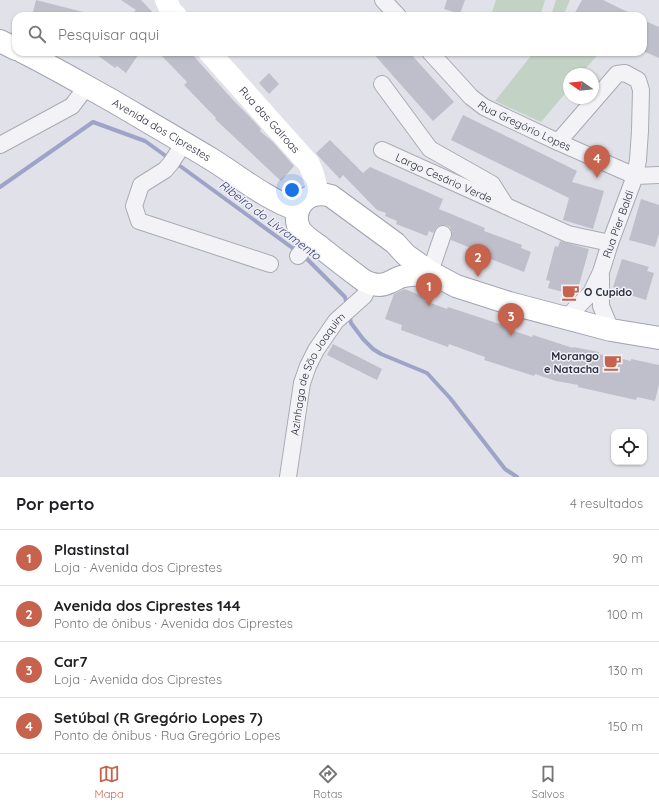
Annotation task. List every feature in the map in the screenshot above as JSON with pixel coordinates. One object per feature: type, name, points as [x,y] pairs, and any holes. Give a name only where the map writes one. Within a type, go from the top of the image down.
[{"type":"main road","points":[[166,0],[172,12]]},
{"type":"main road","points":[[177,0],[182,12]]},
{"type":"main road","points":[[0,41],[12,47]]},
{"type":"main road","name":"Avenida dos Ciprestes","points":[[32,56],[53,66],[87,86],[178,152],[224,167],[272,199],[283,205],[298,210]]},
{"type":"main road","name":"Rua das Galroas","points":[[213,56],[309,164],[318,194]]},
{"type":"main road","points":[[396,278],[402,266],[402,254],[396,243],[331,196],[318,194],[305,199],[298,210],[297,216],[299,229],[303,234],[305,248],[370,284],[384,285],[402,276],[421,274],[436,275]]},
{"type":"main road","points":[[399,248],[406,255],[436,275],[466,290],[611,330],[659,338]]},
{"type":"street","points":[[383,0],[394,12]]},
{"type":"street","name":"Rua Gregório Lopes","points":[[434,56],[471,97],[484,107],[635,176]]},
{"type":"street","name":"Rua Pier Baldi","points":[[558,142],[617,74],[625,73],[638,80],[641,90],[640,146],[635,176],[610,242],[601,272],[591,293],[566,318]]},
{"type":"street","name":"Largo Cesário Verde","points":[[382,84],[430,149],[492,184],[506,206]]},
{"type":"street","points":[[0,144],[72,106],[87,86]]},
{"type":"street","name":"Largo Cesário Verde","points":[[382,150],[568,234],[610,242]]},
{"type":"street","points":[[178,152],[161,173],[141,185],[134,206],[139,221],[270,264]]},
{"type":"street","points":[[635,176],[659,175]]},
{"type":"street","points":[[436,275],[443,234]]},
{"type":"street","name":"Rua Pier Baldi","points":[[601,272],[600,301],[602,311],[611,330]]},
{"type":"street","name":"Azinhaga de São Joaquim","points":[[288,477],[302,383],[316,350],[336,321],[364,296],[370,284]]},
{"type":"green space","points":[[496,0],[545,0],[541,12],[492,12]]},
{"type":"green space","points":[[556,0],[570,0],[565,12],[552,12]]},
{"type":"green space","points":[[531,56],[597,56],[586,68],[563,68],[563,96],[541,122],[495,101]]},
{"type":"building","points":[[36,0],[83,12],[33,12]]},
{"type":"building","points":[[121,0],[141,0],[152,12],[134,12],[136,10]]},
{"type":"building","points":[[447,0],[465,0],[461,12],[454,12],[444,9]]},
{"type":"building","points":[[582,0],[603,0],[628,12],[575,12]]},
{"type":"building","points":[[647,22],[659,27],[659,58],[647,53]]},
{"type":"building","points":[[98,56],[137,56],[126,73],[117,66],[115,68]]},
{"type":"building","points":[[162,56],[194,56],[261,129],[260,131],[273,142],[294,166],[281,181],[215,119],[216,118],[184,85],[187,82]]},
{"type":"building","points":[[376,56],[413,56],[454,102],[433,121]]},
{"type":"building","points":[[269,73],[279,84],[269,94],[259,83]]},
{"type":"building","points":[[463,115],[577,171],[572,182],[604,191],[593,229],[563,220],[569,198],[451,140]]},
{"type":"building","points":[[330,140],[363,173],[370,167],[443,199],[439,209],[485,228],[484,231],[522,245],[521,248],[531,252],[524,272],[480,255],[481,252],[451,240],[452,232],[450,227],[446,225],[437,227],[433,233],[429,231],[427,236],[396,224],[397,221],[385,216],[386,213],[377,210],[343,175],[340,179],[316,153]]},
{"type":"building","points":[[641,199],[659,205],[659,234],[655,247],[629,240]]},
{"type":"building","points":[[560,241],[589,249],[578,289],[564,285],[563,292],[548,288],[550,281],[546,280],[555,246],[558,247]]},
{"type":"building","points":[[622,259],[649,267],[647,271],[654,273],[646,300],[630,295],[630,293],[613,287]]},
{"type":"building","points":[[404,289],[426,297],[425,301],[509,327],[508,329],[532,337],[533,335],[573,348],[599,352],[599,354],[659,365],[659,384],[655,401],[637,397],[636,400],[578,387],[578,385],[556,381],[535,374],[534,376],[484,360],[485,357],[449,344],[448,347],[401,330],[402,325],[385,319],[394,294]]},
{"type":"building","points":[[333,344],[382,369],[377,380],[327,355]]},
{"type":"waterway","name":"Ribeira do Livramento","points":[[0,187],[93,122],[145,141],[170,159]]},
{"type":"waterway","name":"Ribeira do Livramento","points":[[176,163],[298,252]]},
{"type":"waterway","name":"Ribeira do Livramento","points":[[304,256],[345,297],[347,305]]},
{"type":"waterway","name":"Ribeira do Livramento","points":[[349,314],[351,323],[373,349],[381,354],[427,373],[450,398],[505,469],[517,477]]},
{"type":"place","name":"Setúbal (R Gregório Lopes 7)","points":[[597,178]]},
{"type":"place","name":"Avenida dos Ciprestes 144","points":[[478,277]]},
{"type":"place","name":"O Cupido","points":[[571,292]]},
{"type":"place","name":"Plastinstal","points":[[429,306]]},
{"type":"place","name":"Car7","points":[[511,336]]},
{"type":"place","name":"Morango e Natacha","points":[[612,362]]}]
